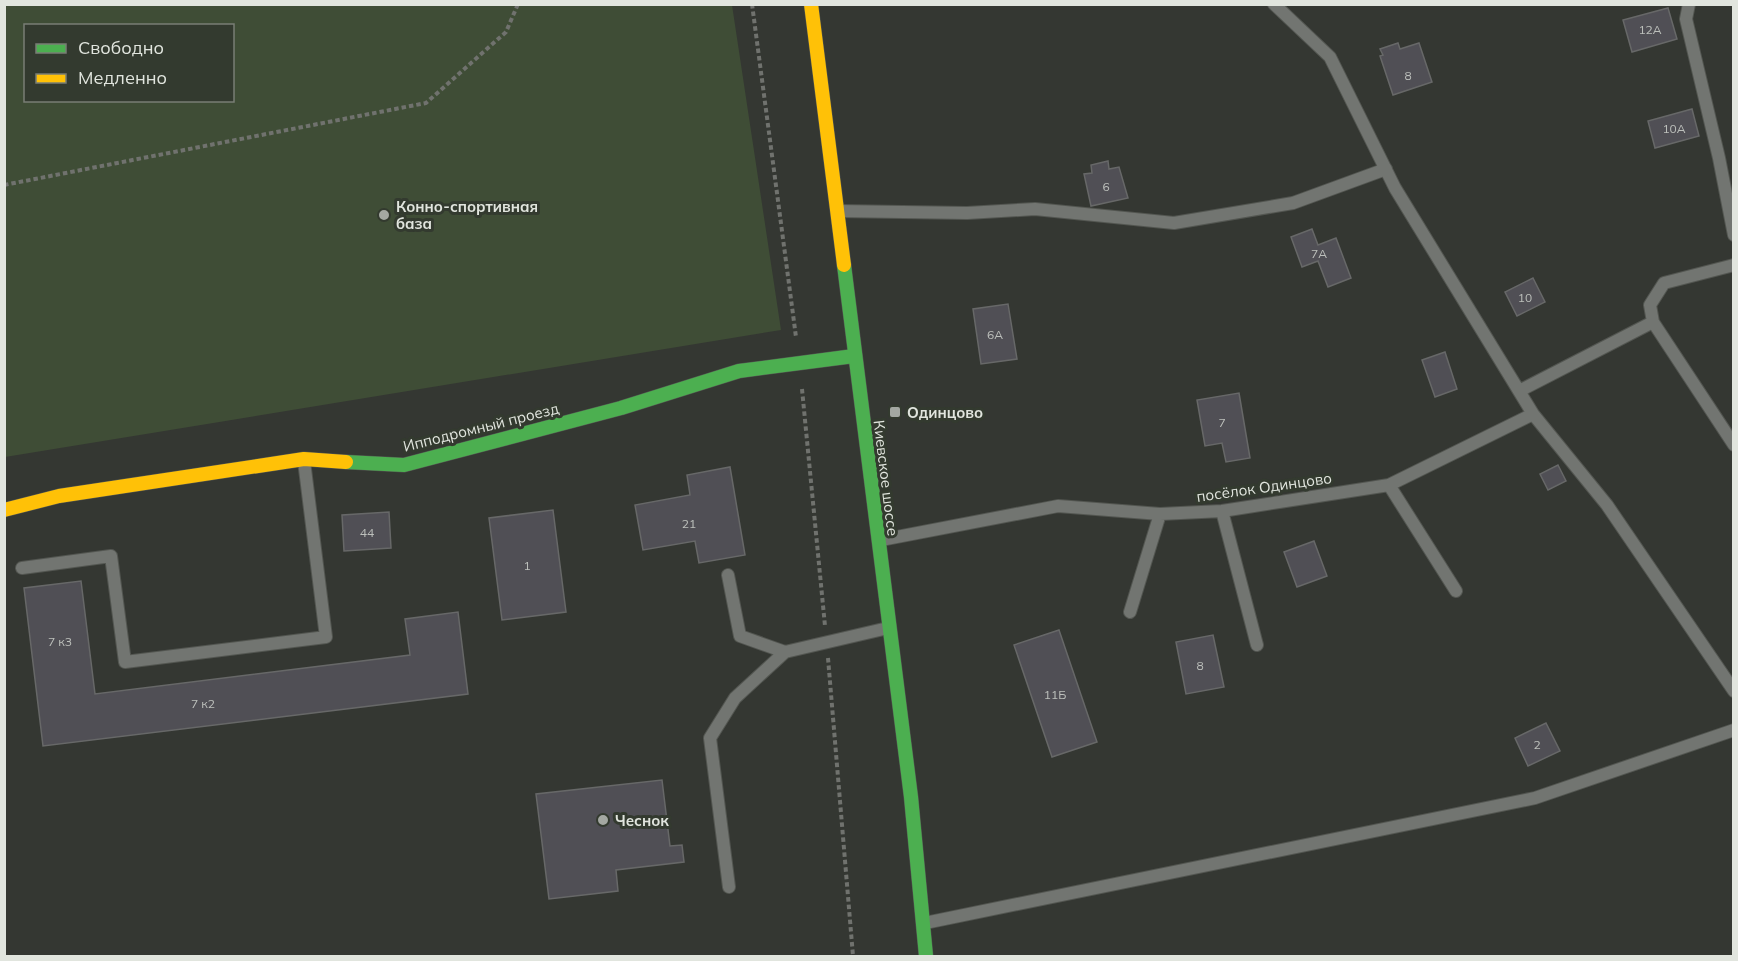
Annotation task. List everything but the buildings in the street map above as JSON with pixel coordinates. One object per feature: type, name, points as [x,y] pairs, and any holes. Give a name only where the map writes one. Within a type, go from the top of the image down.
[{"type":"main road","name":"Киевское шоссе","points":[[811,4],[911,797],[926,957]]},
{"type":"main road","name":"Ипподромный проезд","points":[[4,510],[59,496],[304,459],[404,465],[621,408],[739,371],[855,356]]},
{"type":"lane","points":[[1274,4],[1330,57],[1386,169],[1533,414],[1607,505],[1734,691]]},
{"type":"lane","points":[[1689,4],[1686,19],[1719,158],[1734,235]]},
{"type":"lane","points":[[836,211],[967,213],[1035,209],[1174,223],[1293,203],[1386,169]]},
{"type":"lane","points":[[1734,265],[1664,283],[1650,305],[1653,322],[1734,445]]},
{"type":"lane","points":[[1519,391],[1653,322]]},
{"type":"lane","name":"посёлок Одинцово","points":[[878,541],[1058,506],[1160,514],[1222,511],[1389,485],[1533,414]]},
{"type":"lane","points":[[22,568],[111,556],[124,662],[326,637],[304,459]]},
{"type":"lane","points":[[1389,485],[1456,591]]},
{"type":"lane","points":[[1222,511],[1257,645]]},
{"type":"lane","points":[[1130,612],[1160,514]]},
{"type":"lane","points":[[728,575],[740,636],[785,652]]},
{"type":"lane","points":[[729,886],[710,738],[735,698],[785,652],[889,628]]},
{"type":"lane","points":[[923,924],[1535,798],[1734,730]]},
{"type":"path","points":[[4,185],[426,103],[507,32],[518,4]]},
{"type":"path","points":[[752,4],[799,362],[827,641],[853,957]]},
{"type":"green space","name":"Конно-спортивная база","points":[[5,4],[732,5],[781,330],[5,457]]},
{"type":"traffic: fast","points":[[844,265],[911,797],[926,956]]},
{"type":"traffic: fast","points":[[346,462],[404,465],[621,408],[739,371],[854,356]]},
{"type":"traffic: slow","points":[[811,4],[844,265]]},
{"type":"traffic: slow","points":[[4,510],[59,496],[304,459],[346,462]]},
{"type":"place","name":"Конно-спортивная база","points":[[384,215]]},
{"type":"place","name":"Одинцово","points":[[895,412]]},
{"type":"place","name":"Чеснок","points":[[603,820]]}]
